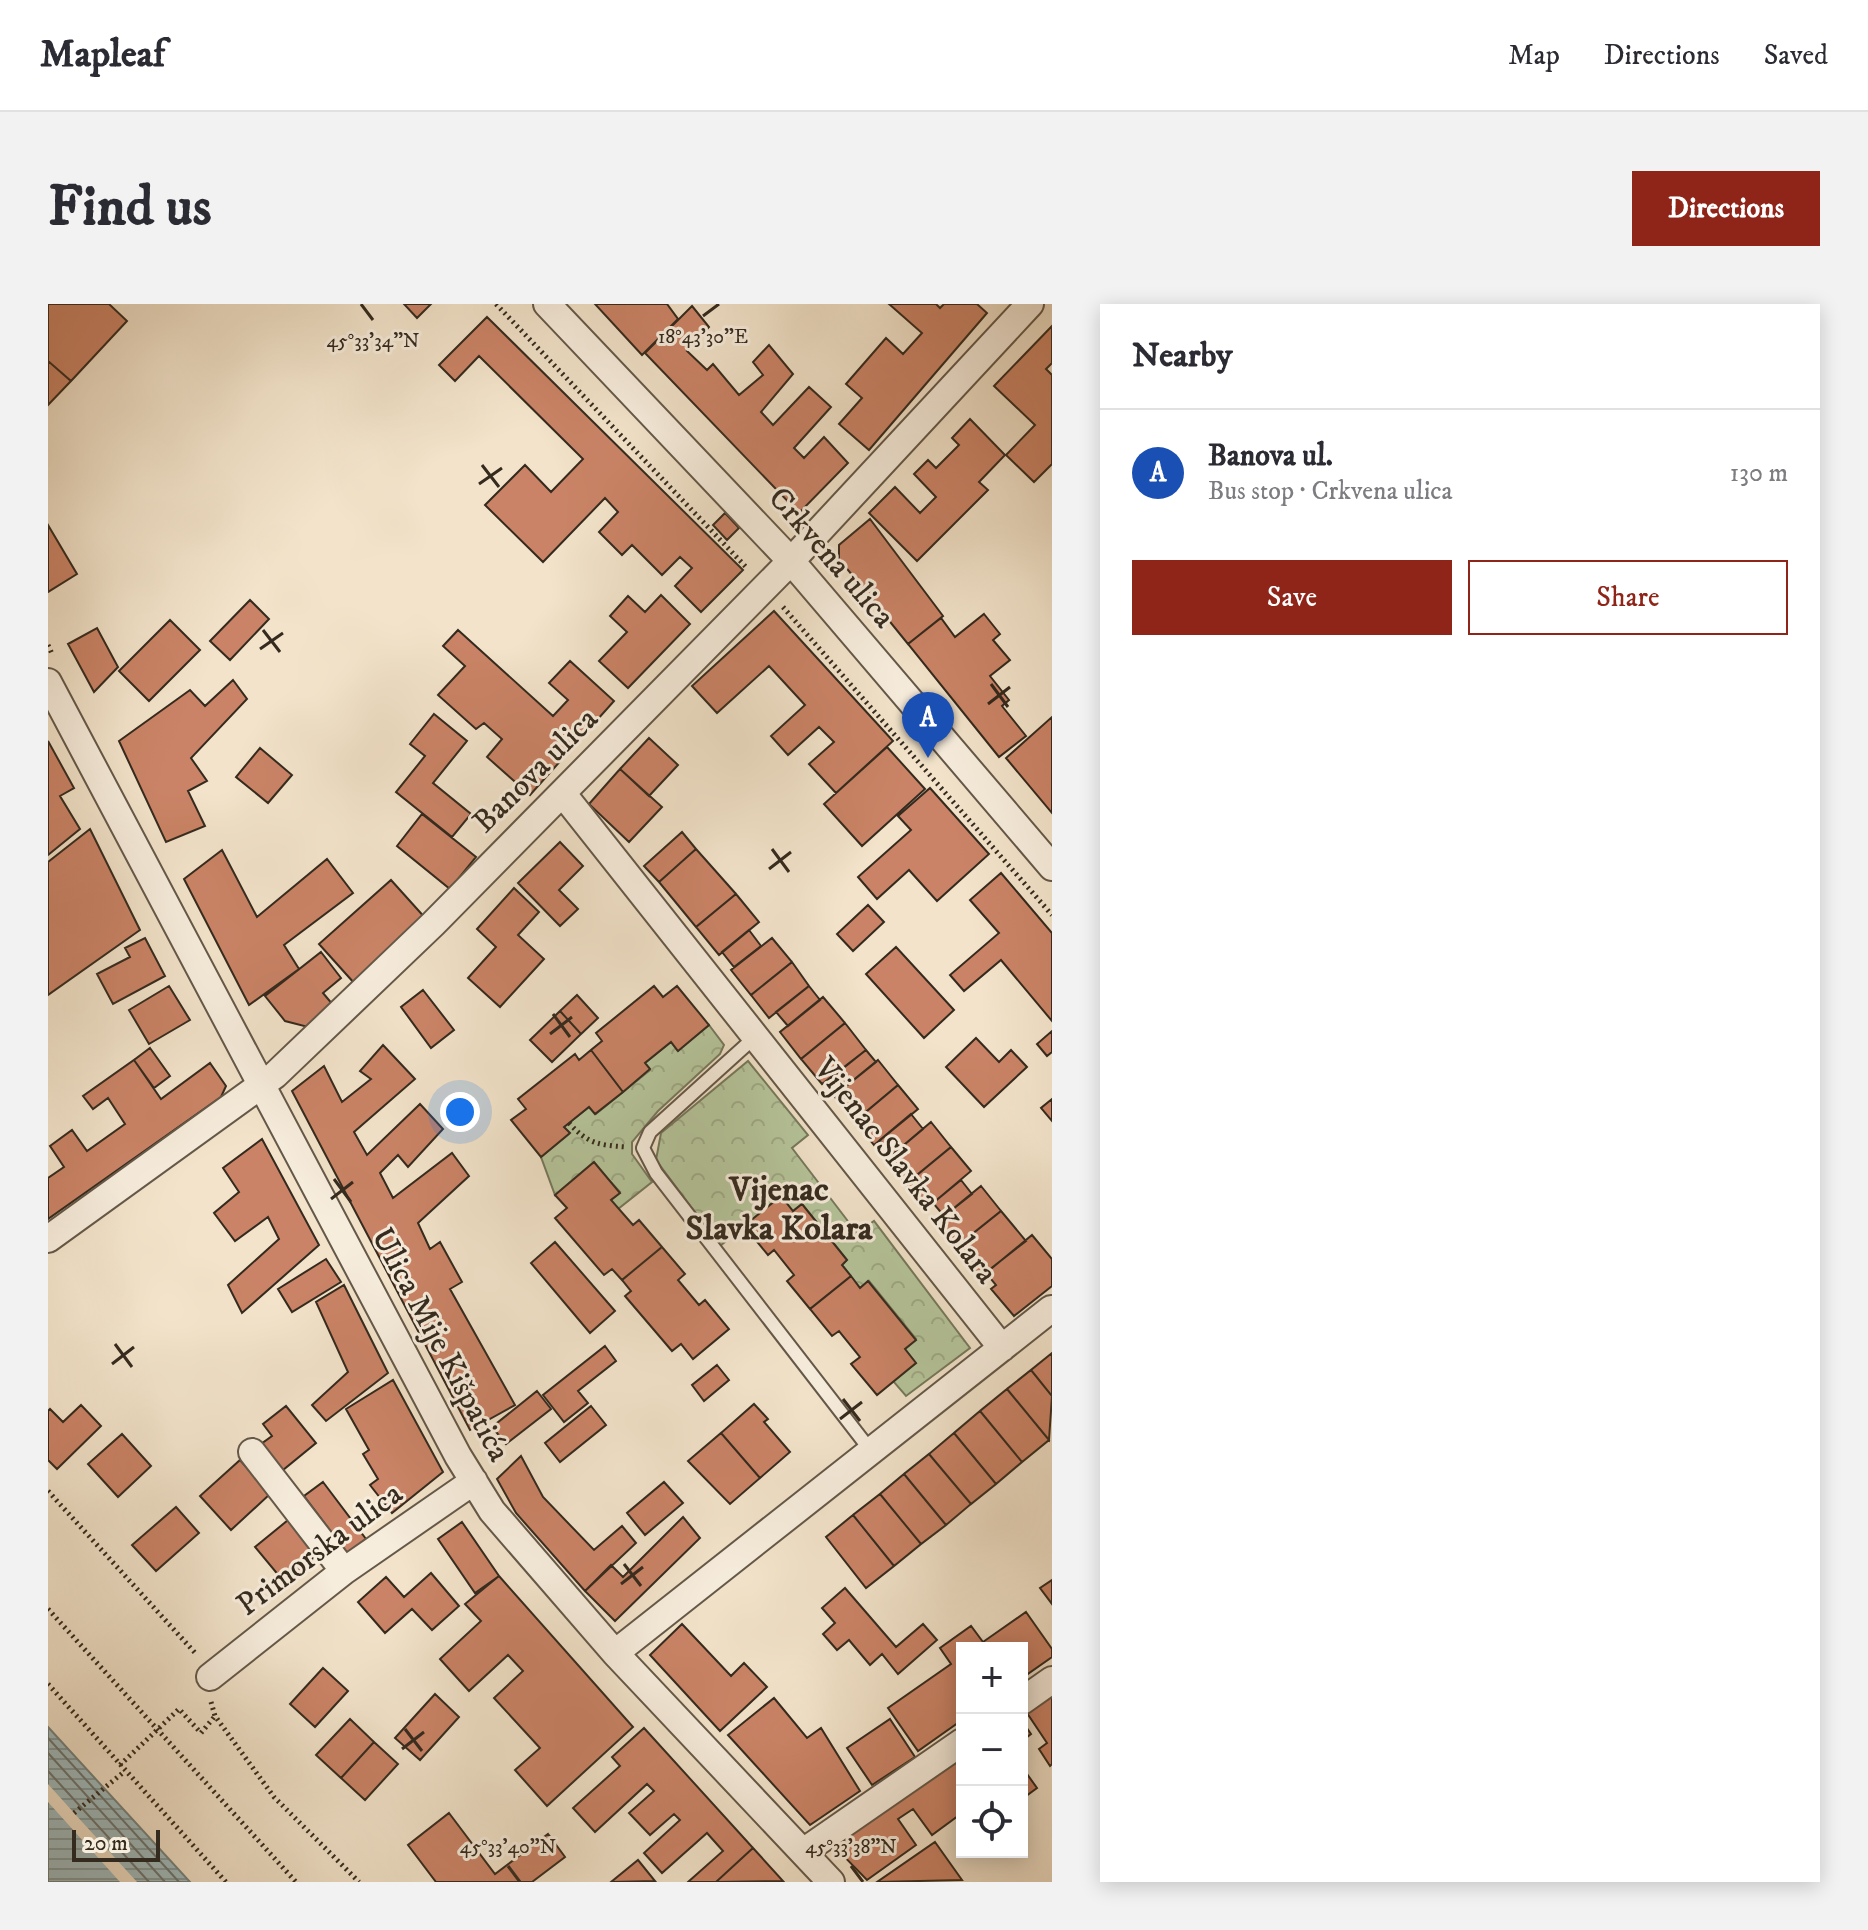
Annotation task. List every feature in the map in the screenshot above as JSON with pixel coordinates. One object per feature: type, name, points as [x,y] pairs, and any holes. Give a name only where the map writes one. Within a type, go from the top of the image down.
[{"type":"street","name":"Crkvena ulica","points":[[547,304],[791,561],[1052,867]]},
{"type":"street","name":"Banova ulica","points":[[48,1239],[261,1084],[422,935],[791,561],[1030,304]]},
{"type":"street","name":"Ulica Mije Kišpatića","points":[[52,671],[261,1084],[492,1511],[615,1653],[828,1881]]},
{"type":"street","name":"Vijenac Slavka Kolara","points":[[563,794],[1002,1348]]},
{"type":"street","points":[[615,1653],[1051,1309]]},
{"type":"street","points":[[252,1452],[344,1571]]},
{"type":"street","name":"Primorska ulica","points":[[210,1677],[344,1571],[474,1481]]},
{"type":"street","points":[[1028,1697],[1052,1680]]},
{"type":"street","points":[[803,1852],[956,1746]]},
{"type":"lane","points":[[755,1037],[650,1132],[643,1148],[656,1173],[871,1451]]},
{"type":"path","points":[[48,645],[52,671]]},
{"type":"path","points":[[569,1123],[583,1139],[599,1147],[643,1148]]},
{"type":"path","points":[[48,1609],[296,1882]]},
{"type":"path","points":[[48,1684],[226,1882]]},
{"type":"path","points":[[120,1765],[179,1709],[201,1733],[215,1716]]},
{"type":"path","points":[[74,1813],[125,1771]]},
{"type":"green space","points":[[709,1025],[724,1045],[720,1054],[658,1111],[632,1142],[632,1154],[652,1182],[618,1209],[611,1200],[620,1192],[593,1163],[555,1195],[541,1157],[569,1134],[564,1127],[589,1107],[596,1114],[650,1070],[645,1063],[671,1042],[677,1050]]},
{"type":"green space","points":[[748,1061],[808,1135],[792,1148],[857,1233],[874,1221],[970,1348],[906,1396],[893,1381],[916,1363],[905,1349],[916,1339],[869,1281],[860,1288],[842,1265],[847,1260],[802,1204],[793,1211],[780,1197],[720,1246],[656,1160],[661,1133]]},
{"type":"water","points":[[48,1727],[190,1882],[48,1882]]},
{"type":"pier","points":[[48,1784],[137,1882],[120,1882],[48,1802]]},
{"type":"building","points":[[48,304],[109,304],[127,321],[71,381],[48,361]]},
{"type":"building","points":[[404,304],[431,304],[417,318]]},
{"type":"building","points":[[595,304],[667,304],[678,319],[642,355]]},
{"type":"building","points":[[889,304],[936,304],[940,308],[944,304],[977,304],[987,313],[869,450],[839,424],[862,398],[846,384],[886,338],[903,354],[922,333]]},
{"type":"building","points":[[692,306],[709,327],[687,351],[707,370],[713,364],[739,395],[763,375],[753,362],[769,345],[793,374],[761,412],[773,425],[809,387],[831,407],[794,448],[804,458],[824,437],[848,463],[799,513],[645,353]]},
{"type":"building","points":[[487,317],[743,570],[701,612],[675,586],[692,568],[680,557],[662,575],[632,545],[622,555],[599,532],[618,512],[605,498],[543,562],[485,505],[525,465],[551,492],[583,459],[479,356],[455,381],[439,365]]},
{"type":"building","points":[[1052,326],[1052,363],[1046,369],[1052,375],[1052,464],[1034,482],[1006,455],[1035,425],[994,386]]},
{"type":"building","points":[[48,361],[71,381],[48,405]]},
{"type":"building","points":[[970,419],[1005,455],[979,482],[988,490],[917,561],[869,513],[895,487],[920,513],[936,497],[914,474],[928,460],[936,468],[959,445],[952,438]]},
{"type":"building","points":[[725,513],[739,528],[727,540],[713,525]]},
{"type":"building","points":[[870,519],[943,616],[908,644],[839,559],[839,545]]},
{"type":"building","points":[[48,525],[77,574],[48,592]]},
{"type":"building","points":[[661,595],[690,624],[628,688],[599,661],[627,632],[610,616],[628,596],[645,612]]},
{"type":"building","points":[[250,600],[269,619],[230,660],[210,641]]},
{"type":"building","points":[[774,611],[893,741],[836,793],[809,764],[834,742],[819,727],[788,755],[771,736],[805,705],[769,666],[717,713],[692,686]]},
{"type":"building","points":[[984,614],[1000,634],[993,640],[1010,660],[990,676],[1009,700],[1002,706],[1026,736],[999,757],[908,644],[941,618],[955,637]]},
{"type":"building","points":[[170,620],[200,650],[149,701],[119,671]]},
{"type":"building","points":[[97,628],[118,667],[94,692],[68,644]]},
{"type":"building","points":[[458,630],[553,716],[568,700],[549,683],[570,661],[614,701],[530,795],[487,757],[502,739],[484,723],[476,729],[438,695],[465,666],[443,646]]},
{"type":"building","points":[[233,680],[247,699],[191,758],[207,781],[188,791],[205,826],[166,842],[119,741],[190,690],[205,706]]},
{"type":"building","points":[[434,714],[467,741],[433,783],[471,814],[452,837],[396,792],[425,756],[410,744]]},
{"type":"building","points":[[1052,717],[1052,813],[1006,758]]},
{"type":"building","points":[[649,738],[678,765],[649,796],[620,769]]},
{"type":"building","points":[[48,741],[74,788],[60,796],[80,829],[48,855]]},
{"type":"building","points":[[887,747],[925,789],[862,846],[824,804]]},
{"type":"building","points":[[260,748],[292,775],[268,803],[236,777]]},
{"type":"building","points":[[620,769],[662,807],[629,842],[589,804]]},
{"type":"building","points":[[930,788],[989,854],[937,901],[909,870],[877,899],[858,877],[911,830],[898,816]]},
{"type":"building","points":[[422,814],[476,857],[450,889],[397,846]]},
{"type":"building","points":[[90,829],[140,930],[48,995],[48,862]]},
{"type":"building","points":[[682,832],[696,849],[659,882],[644,866]]},
{"type":"building","points":[[560,842],[583,866],[559,890],[578,909],[560,926],[518,883]]},
{"type":"building","points":[[696,849],[736,894],[696,927],[659,882]]},
{"type":"building","points":[[222,850],[257,917],[327,859],[353,893],[284,945],[299,969],[249,1005],[184,879]]},
{"type":"building","points":[[1001,873],[1052,933],[1052,1021],[1001,960],[964,991],[950,975],[999,933],[970,900]]},
{"type":"building","points":[[391,880],[427,920],[355,984],[319,944]]},
{"type":"building","points":[[514,888],[539,912],[518,935],[544,959],[500,1007],[468,978],[496,947],[477,929]]},
{"type":"building","points":[[736,894],[759,922],[719,955],[696,927]]},
{"type":"building","points":[[868,905],[884,922],[853,951],[837,934]]},
{"type":"building","points":[[749,930],[761,946],[734,967],[722,952]]},
{"type":"building","points":[[145,938],[165,976],[113,1004],[97,974],[130,957],[125,948]]},
{"type":"building","points":[[772,938],[792,962],[751,995],[731,970]]},
{"type":"building","points":[[896,947],[954,1010],[924,1038],[866,974]]},
{"type":"building","points":[[321,952],[341,978],[323,993],[334,1006],[308,1027],[285,1021],[265,996]]},
{"type":"building","points":[[792,962],[809,986],[769,1018],[751,995]]},
{"type":"building","points":[[169,986],[190,1020],[149,1044],[129,1010]]},
{"type":"building","points":[[654,986],[663,997],[677,986],[709,1025],[678,1051],[671,1042],[645,1063],[650,1069],[623,1092],[591,1050],[602,1041],[596,1033]]},
{"type":"building","points":[[809,986],[820,1000],[788,1026],[776,1012]]},
{"type":"building","points":[[423,990],[454,1030],[431,1048],[401,1007]]},
{"type":"building","points":[[577,995],[598,1018],[581,1034],[560,1011]]},
{"type":"building","points":[[823,997],[845,1023],[801,1059],[780,1032]]},
{"type":"building","points":[[560,1011],[581,1034],[552,1062],[530,1040]]},
{"type":"building","points":[[845,1023],[866,1050],[822,1084],[801,1059]]},
{"type":"building","points":[[1052,1031],[1052,1052],[1047,1056],[1037,1044]]},
{"type":"building","points":[[976,1038],[999,1062],[1011,1050],[1027,1067],[984,1107],[946,1067]]},
{"type":"building","points":[[383,1045],[415,1079],[354,1132],[367,1155],[420,1104],[443,1129],[408,1167],[398,1155],[380,1173],[393,1198],[452,1153],[469,1176],[418,1223],[430,1249],[440,1242],[462,1282],[450,1289],[515,1405],[470,1430],[292,1091],[324,1066],[342,1102],[371,1079],[360,1071]]},
{"type":"building","points":[[150,1048],[170,1076],[154,1088],[134,1060]]},
{"type":"building","points":[[591,1050],[623,1092],[595,1114],[589,1107],[564,1127],[570,1133],[541,1157],[511,1120],[526,1109],[518,1099],[575,1054],[579,1060]]},
{"type":"building","points":[[866,1050],[876,1062],[840,1091],[831,1078]]},
{"type":"building","points":[[134,1060],[161,1099],[210,1063],[226,1086],[221,1097],[48,1219],[48,1178],[64,1167],[50,1146],[72,1130],[87,1151],[125,1124],[108,1098],[93,1109],[83,1096]]},
{"type":"building","points":[[878,1060],[898,1085],[855,1121],[834,1096]]},
{"type":"building","points":[[898,1085],[918,1109],[874,1145],[855,1121]]},
{"type":"building","points":[[1052,1099],[1052,1121],[1041,1108]]},
{"type":"building","points":[[911,1114],[923,1129],[892,1155],[880,1140]]},
{"type":"building","points":[[931,1122],[951,1147],[906,1184],[886,1160]]},
{"type":"building","points":[[262,1139],[319,1245],[242,1313],[228,1285],[279,1239],[268,1217],[235,1241],[214,1213],[239,1192],[223,1168]]},
{"type":"building","points":[[951,1147],[971,1171],[926,1209],[906,1184]]},
{"type":"building","points":[[594,1162],[620,1193],[611,1200],[633,1225],[639,1220],[662,1247],[622,1280],[612,1269],[604,1275],[555,1218],[567,1208],[555,1195]]},
{"type":"building","points":[[961,1180],[972,1194],[944,1216],[933,1203]]},
{"type":"building","points":[[981,1186],[1001,1211],[956,1247],[937,1222]]},
{"type":"building","points":[[781,1196],[793,1211],[802,1204],[847,1260],[842,1265],[851,1276],[810,1309],[787,1281],[794,1275],[774,1250],[768,1255],[744,1226]]},
{"type":"building","points":[[1001,1211],[1026,1241],[980,1277],[956,1247]]},
{"type":"building","points":[[1032,1235],[1052,1259],[1052,1286],[1014,1316],[991,1289],[996,1285],[986,1273]]},
{"type":"building","points":[[555,1242],[615,1311],[590,1333],[531,1263]]},
{"type":"building","points":[[662,1247],[685,1274],[678,1280],[699,1305],[705,1300],[729,1329],[693,1359],[681,1344],[672,1351],[625,1296],[631,1291],[622,1280]]},
{"type":"building","points":[[326,1259],[341,1282],[292,1312],[278,1289]]},
{"type":"building","points":[[851,1276],[860,1288],[868,1281],[916,1340],[905,1349],[916,1363],[877,1395],[851,1364],[860,1357],[839,1331],[832,1336],[810,1309]]},
{"type":"building","points":[[344,1285],[388,1373],[326,1421],[312,1405],[348,1372],[316,1302]]},
{"type":"building","points":[[605,1346],[616,1361],[578,1391],[588,1403],[564,1422],[543,1395]]},
{"type":"building","points":[[1052,1353],[1052,1396],[1031,1370]]},
{"type":"building","points":[[717,1365],[729,1380],[704,1401],[692,1385]]},
{"type":"building","points":[[1031,1370],[1052,1396],[1049,1440],[1007,1389]]},
{"type":"building","points":[[393,1380],[443,1472],[392,1513],[370,1485],[378,1479],[363,1454],[369,1450],[346,1409]]},
{"type":"building","points":[[1007,1389],[1049,1440],[1022,1462],[980,1411]]},
{"type":"building","points":[[537,1391],[551,1409],[506,1444],[492,1427]]},
{"type":"building","points":[[754,1404],[768,1419],[764,1422],[790,1452],[760,1478],[721,1433]]},
{"type":"building","points":[[81,1405],[101,1426],[57,1469],[48,1460],[48,1411],[50,1409],[63,1422]]},
{"type":"building","points":[[286,1406],[316,1443],[283,1470],[261,1444],[272,1436],[263,1424]]},
{"type":"building","points":[[591,1406],[606,1425],[560,1462],[545,1443]]},
{"type":"building","points":[[980,1411],[1022,1462],[996,1484],[954,1433]]},
{"type":"building","points":[[721,1433],[760,1478],[730,1504],[688,1461]]},
{"type":"building","points":[[954,1433],[996,1484],[971,1504],[929,1454]]},
{"type":"building","points":[[122,1434],[151,1466],[118,1497],[88,1464]]},
{"type":"building","points":[[929,1454],[971,1504],[946,1525],[904,1474]]},
{"type":"building","points":[[521,1456],[543,1497],[594,1550],[622,1526],[636,1543],[585,1591],[516,1513],[497,1479]]},
{"type":"building","points":[[240,1460],[270,1494],[231,1530],[200,1496]]},
{"type":"building","points":[[904,1474],[946,1525],[921,1544],[880,1494]]},
{"type":"building","points":[[323,1482],[366,1539],[347,1553],[304,1496]]},
{"type":"building","points":[[664,1482],[683,1503],[645,1535],[627,1513]]},
{"type":"building","points":[[880,1494],[921,1544],[894,1566],[853,1515]]},
{"type":"building","points":[[176,1507],[199,1533],[156,1571],[132,1545]]},
{"type":"building","points":[[853,1515],[894,1566],[866,1588],[826,1537]]},
{"type":"building","points":[[293,1516],[316,1543],[312,1560],[285,1583],[255,1547]]},
{"type":"building","points":[[683,1517],[700,1538],[615,1621],[585,1591],[611,1565],[623,1577]]},
{"type":"building","points":[[462,1522],[499,1576],[475,1593],[438,1539]]},
{"type":"building","points":[[431,1573],[459,1606],[432,1630],[412,1609],[385,1633],[358,1602],[386,1577],[404,1597]]},
{"type":"building","points":[[499,1576],[633,1727],[547,1806],[515,1770],[540,1748],[494,1698],[523,1671],[508,1655],[469,1691],[440,1659],[481,1621],[465,1604]]},
{"type":"building","points":[[1052,1580],[1052,1604],[1040,1588]]},
{"type":"building","points":[[845,1588],[896,1647],[923,1624],[937,1640],[898,1674],[882,1654],[870,1665],[849,1640],[837,1650],[823,1634],[835,1623],[822,1608]]},
{"type":"building","points":[[1026,1612],[1052,1649],[1052,1657],[1028,1674],[1028,1642],[983,1642]]},
{"type":"building","points":[[682,1624],[731,1676],[744,1663],[767,1687],[720,1731],[650,1655]]},
{"type":"building","points":[[971,1626],[983,1642],[956,1642],[956,1724],[918,1751],[888,1708],[951,1664],[940,1648]]},
{"type":"building","points":[[323,1668],[348,1691],[315,1727],[290,1704]]},
{"type":"building","points":[[435,1694],[459,1717],[420,1760],[395,1738]]},
{"type":"building","points":[[1052,1696],[1050,1766],[1039,1749],[1047,1743],[1028,1712]]},
{"type":"building","points":[[774,1698],[807,1738],[821,1728],[860,1791],[810,1825],[728,1735]]},
{"type":"building","points":[[350,1719],[374,1742],[341,1778],[316,1755]]},
{"type":"building","points":[[890,1719],[915,1757],[872,1785],[847,1748]]},
{"type":"building","points":[[644,1728],[753,1848],[716,1882],[688,1882],[723,1851],[707,1833],[662,1873],[644,1853],[680,1820],[674,1814],[650,1835],[629,1813],[654,1791],[647,1784],[595,1832],[573,1808],[620,1766],[612,1757]]},
{"type":"building","points":[[374,1742],[398,1764],[365,1800],[341,1778]]},
{"type":"building","points":[[956,1756],[956,1817],[932,1835],[913,1809],[898,1819],[916,1845],[867,1880],[830,1842]]},
{"type":"building","points":[[1028,1775],[1037,1788],[1028,1795]]},
{"type":"building","points":[[449,1813],[495,1874],[548,1834],[565,1857],[532,1882],[436,1882],[408,1845]]},
{"type":"building","points":[[935,1842],[962,1880],[877,1882]]},
{"type":"building","points":[[753,1848],[783,1881],[716,1882]]},
{"type":"building","points":[[638,1860],[655,1881],[611,1882]]},
{"type":"place","name":"Banova ul.","points":[[928,758]]},
{"type":"district","name":"Vijenac Slavka Kolara","points":[[779,1210]]}]
